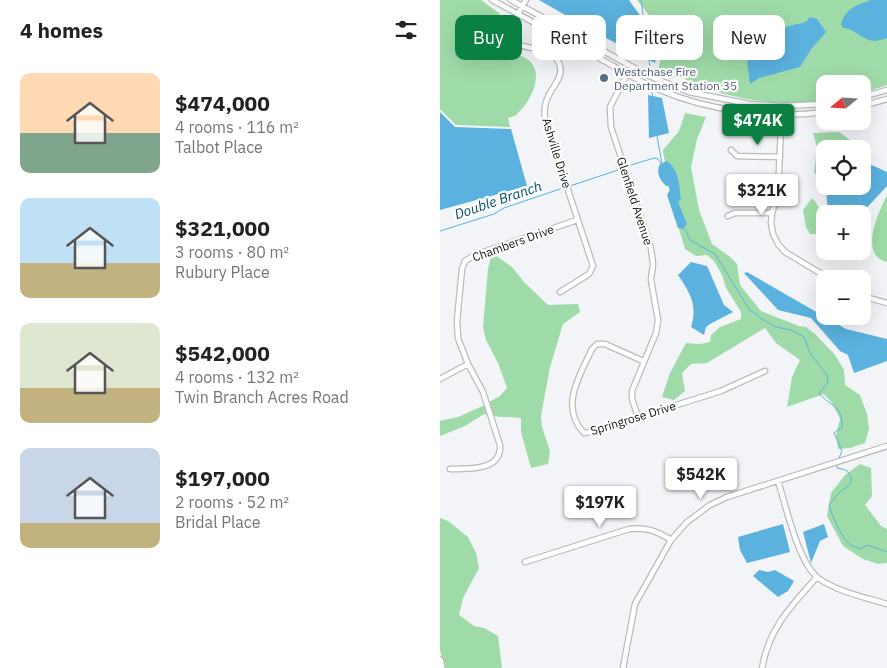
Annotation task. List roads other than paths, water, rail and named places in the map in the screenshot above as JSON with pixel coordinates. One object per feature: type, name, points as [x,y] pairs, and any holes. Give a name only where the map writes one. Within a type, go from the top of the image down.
[{"type":"main road","points":[[440,660],[442,668]]},
{"type":"street","points":[[492,0],[626,74],[686,100],[736,110],[782,114],[816,112]]},
{"type":"street","points":[[511,0],[663,83],[695,93],[749,104],[782,106],[816,104]]},
{"type":"street","name":"Ashville Drive","points":[[526,0],[511,28],[514,40],[519,44],[551,54],[557,59],[561,68],[559,78],[547,98],[544,111],[545,120],[593,266],[589,274],[560,292]]},
{"type":"street","name":"Glenfield Avenue","points":[[631,66],[610,107],[611,127],[651,248],[653,264],[650,280],[658,320],[656,333],[632,391],[632,399],[638,417]]},
{"type":"street","points":[[690,86],[691,91],[695,93]]},
{"type":"street","points":[[871,94],[887,90]]},
{"type":"street","points":[[871,103],[887,99]]},
{"type":"street","points":[[782,106],[778,192],[771,223],[773,234],[785,252],[816,271]]},
{"type":"street","points":[[731,150],[737,156],[780,156]]},
{"type":"street","points":[[728,216],[734,213],[772,212]]},
{"type":"street","name":"Chambers Drive","points":[[450,469],[475,469],[495,462],[501,452],[483,392],[468,364],[460,343],[457,327],[462,269],[465,262],[475,255],[577,220]]},
{"type":"street","points":[[871,299],[887,303]]},
{"type":"street","name":"Springrose Drive","points":[[643,362],[605,344],[597,344],[592,349],[572,396],[572,407],[579,428],[584,433],[720,391],[765,371]]},
{"type":"street","points":[[440,379],[468,364]]},
{"type":"street","points":[[623,668],[635,604],[671,540],[687,522],[710,505],[728,497],[887,446]]},
{"type":"street","points":[[778,481],[798,546],[817,577],[836,588],[887,604]]},
{"type":"street","points":[[525,562],[629,529],[643,527],[659,532],[671,540]]},
{"type":"street","points":[[762,668],[770,639],[783,616],[817,577]]},
{"type":"water","points":[[539,0],[629,0],[640,15],[616,15],[616,43],[606,38],[606,15],[565,15]]},
{"type":"water","points":[[871,0],[887,0],[887,38],[876,41],[866,39],[851,30],[843,28],[841,24],[849,11]]},
{"type":"water","points":[[810,17],[817,19],[826,32],[812,48],[800,67],[759,78],[750,84],[747,61],[785,60],[785,27],[806,22]]},
{"type":"water","points":[[648,95],[662,98],[669,133],[649,138]]},
{"type":"water","points":[[440,112],[455,127],[511,129],[527,186],[440,210]]},
{"type":"water","points":[[667,161],[674,169],[678,178],[681,199],[678,202],[687,224],[683,229],[678,228],[667,195],[670,190],[669,186],[666,186],[659,175],[660,164]]},
{"type":"water","points":[[871,165],[887,172],[887,186],[869,205],[827,205],[826,195],[871,195]]},
{"type":"water","points":[[691,262],[707,266],[724,305],[733,312],[706,327],[704,335],[691,327],[694,312],[692,300],[678,275]]},
{"type":"water","points":[[747,272],[816,312],[816,324],[811,318],[778,310],[744,273]]},
{"type":"water","points":[[817,325],[839,325],[846,329],[887,339],[887,361],[854,373],[848,355],[840,351]]},
{"type":"water","points":[[783,524],[790,552],[747,563],[740,550],[738,537]]},
{"type":"water","points":[[824,524],[828,537],[820,541],[811,563],[803,532]]},
{"type":"water","points":[[759,570],[768,572],[775,570],[794,581],[788,591],[778,597],[753,576]]},
{"type":"waterway","points":[[641,0],[643,15]]},
{"type":"waterway","points":[[649,60],[651,74]]},
{"type":"waterway","points":[[651,89],[653,97]]},
{"type":"waterway","name":"Double Branch","points":[[657,136],[662,164]]},
{"type":"waterway","name":"Double Branch","points":[[628,166],[654,158],[658,159],[662,165]]},
{"type":"waterway","name":"Double Branch","points":[[570,186],[621,169]]},
{"type":"waterway","name":"Double Branch","points":[[440,231],[494,214],[504,208],[563,188]]},
{"type":"waterway","name":"Double Branch","points":[[685,229],[690,240],[715,254],[749,309],[776,327],[791,330],[804,337],[810,353],[827,375],[828,383],[819,393],[838,410],[842,420],[842,427],[834,433],[842,451],[839,458]]},
{"type":"waterway","name":"Double Branch","points":[[837,466],[837,468],[846,470],[851,476],[851,483],[829,505],[840,531],[849,544],[860,549],[867,545],[887,552]]},
{"type":"place","name":"Westchase Fire Department Station 35","points":[[604,78]]}]
